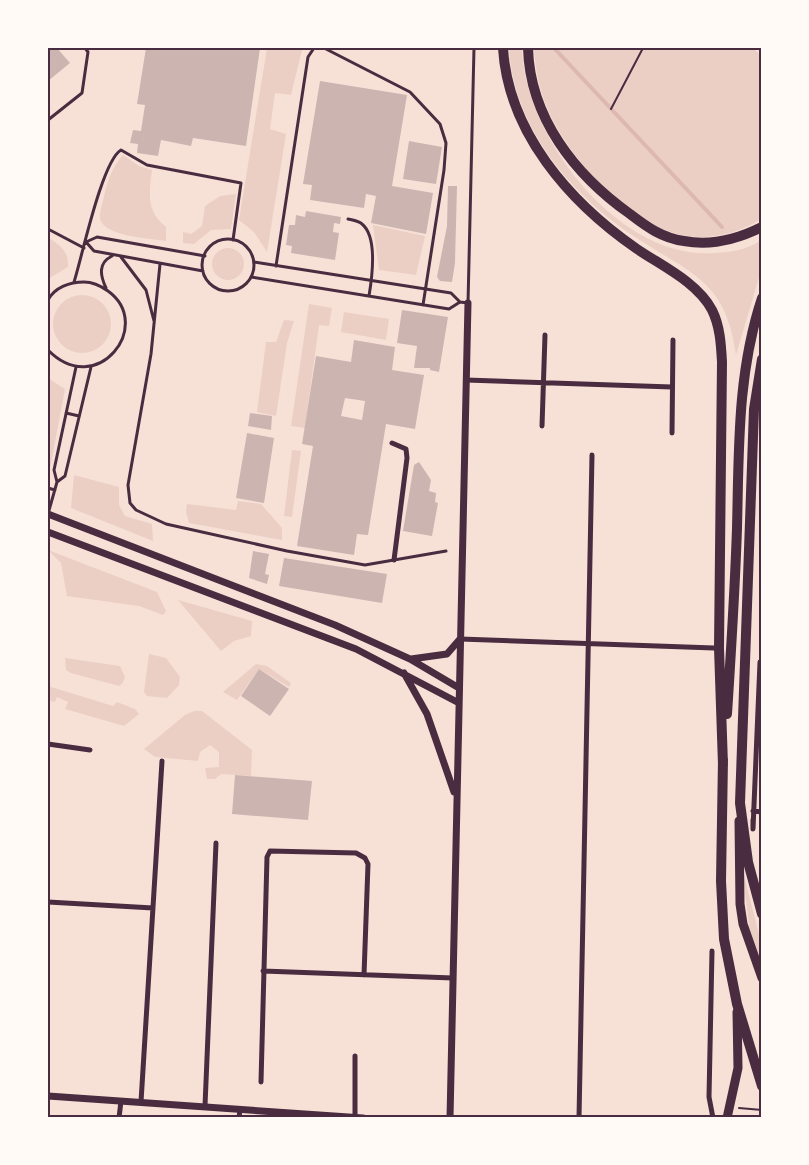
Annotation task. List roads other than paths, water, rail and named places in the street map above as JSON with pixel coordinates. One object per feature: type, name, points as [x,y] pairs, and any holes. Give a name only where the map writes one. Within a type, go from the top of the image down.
[{"type":"highway","points":[[503,48],[505,70],[513,101],[537,149],[557,176],[576,198],[621,238],[697,290],[712,310],[719,328],[722,362],[719,648],[723,765],[722,909],[724,939],[737,1004],[762,1086]]},
{"type":"highway","points":[[528,48],[531,79],[538,104],[553,135],[592,184],[616,204],[662,235],[698,243],[716,242],[743,236],[762,227]]},
{"type":"highway","points":[[723,765],[735,601],[740,408],[749,345],[762,298]]},
{"type":"highway","points":[[762,359],[754,409],[740,802],[748,862],[762,914]]},
{"type":"main road","points":[[740,802],[738,866],[740,904],[743,924],[762,978]]},
{"type":"main road","points":[[727,1118],[738,1068],[737,1004]]},
{"type":"street","points":[[450,1118],[466,380],[464,303]]},
{"type":"street","points":[[542,426],[545,334]]},
{"type":"street","points":[[672,433],[673,340]]},
{"type":"street","points":[[466,380],[672,387]]},
{"type":"street","points":[[392,443],[406,448],[408,458],[394,560]]},
{"type":"street","points":[[579,1118],[592,456]]},
{"type":"street","points":[[48,515],[335,626],[410,659],[459,688]]},
{"type":"street","points":[[48,532],[356,649],[459,703]]},
{"type":"street","points":[[460,639],[714,648]]},
{"type":"street","points":[[410,659],[447,654],[460,639]]},
{"type":"street","points":[[753,820],[754,828],[753,811],[760,662]]},
{"type":"street","points":[[403,673],[424,707],[456,798]]},
{"type":"street","points":[[48,744],[90,750]]},
{"type":"street","points":[[141,1102],[162,761]]},
{"type":"street","points":[[753,811],[762,812]]},
{"type":"street","points":[[205,1106],[216,843]]},
{"type":"street","points":[[261,1082],[267,857],[270,851],[356,853],[365,858],[368,864],[364,975]]},
{"type":"street","points":[[48,902],[153,908]]},
{"type":"street","points":[[712,951],[709,1097],[712,1118]]},
{"type":"street","points":[[263,971],[453,978]]},
{"type":"street","points":[[355,1056],[355,1117]]},
{"type":"street","points":[[48,1096],[362,1118]]},
{"type":"street","points":[[119,1118],[121,1101]]},
{"type":"street","points":[[239,1118],[240,1109]]},
{"type":"lane","points":[[48,120],[82,93],[88,52],[84,48]]},
{"type":"lane","points":[[276,266],[308,57],[314,48]]},
{"type":"lane","points":[[324,48],[410,92],[440,124],[446,143],[444,170],[423,305]]},
{"type":"lane","points":[[464,303],[474,48]]},
{"type":"lane","points":[[74,282],[102,185],[116,153],[121,150],[147,165],[241,183],[233,240]]},
{"type":"lane","points":[[348,219],[361,223],[369,232],[372,244],[372,280],[369,296]]},
{"type":"lane","points":[[48,229],[84,248]]},
{"type":"lane","points":[[86,242],[97,237],[204,256]]},
{"type":"lane","points":[[233,240],[248,248],[254,262],[251,277],[242,288],[224,291],[210,284],[203,271],[204,256],[210,247],[217,242],[233,240]]},
{"type":"lane","points":[[86,242],[94,251],[113,256],[203,271]]},
{"type":"lane","points":[[48,350],[57,360],[76,367],[91,366],[110,357],[119,346],[124,333],[125,319],[121,306],[108,291],[102,279],[101,268],[105,260],[113,256]]},
{"type":"lane","points":[[122,257],[146,290],[155,324]]},
{"type":"lane","points":[[254,262],[451,293],[464,303]]},
{"type":"lane","points":[[160,264],[155,324],[128,485],[130,503],[136,510],[178,528],[365,565],[446,551]]},
{"type":"lane","points":[[251,277],[449,309],[464,303]]},
{"type":"lane","points":[[48,300],[61,287],[74,282],[88,282],[108,291]]},
{"type":"lane","points":[[57,482],[65,476],[91,366]]},
{"type":"lane","points":[[48,515],[57,482],[54,470],[76,367]]},
{"type":"lane","points":[[66,413],[79,416]]},
{"type":"lane","points":[[48,488],[55,490]]},
{"type":"lane","points":[[760,662],[762,651]]},
{"type":"waterway","points":[[554,48],[722,227]]}]
